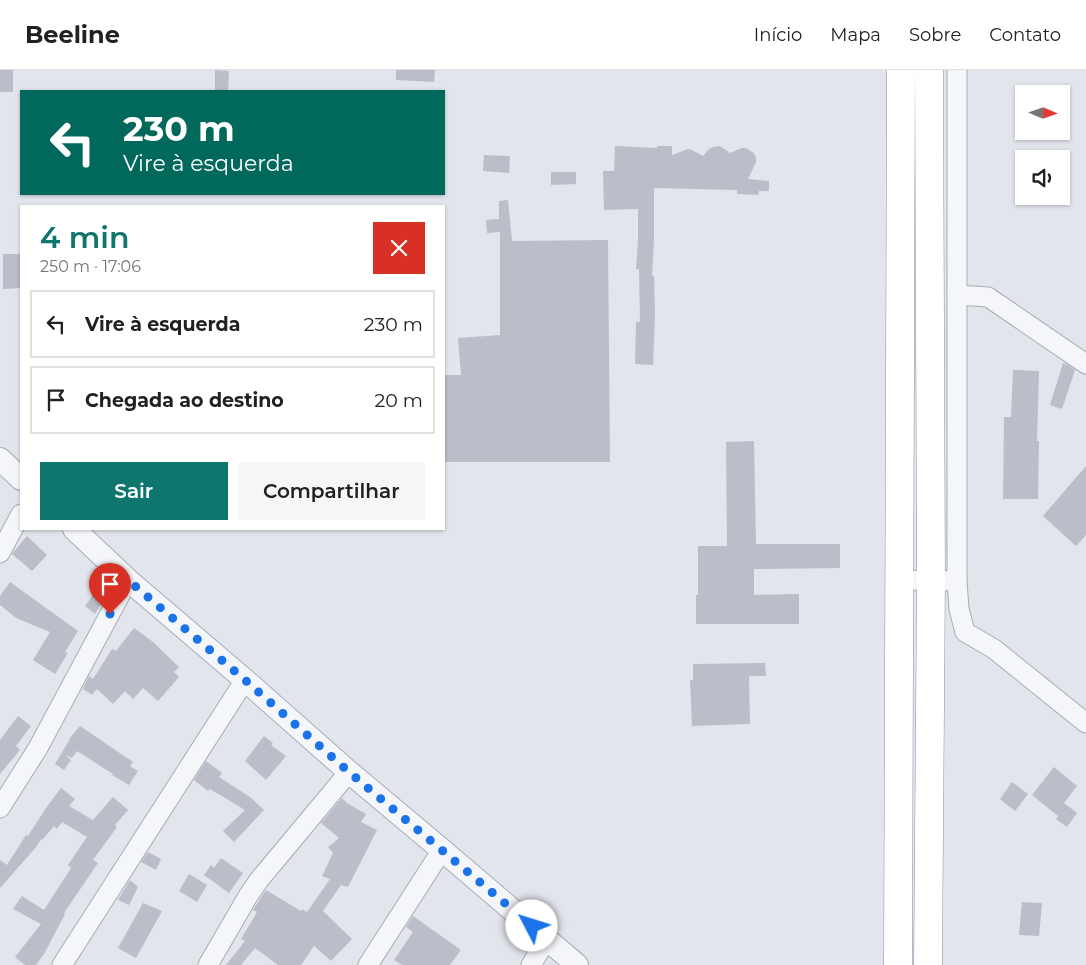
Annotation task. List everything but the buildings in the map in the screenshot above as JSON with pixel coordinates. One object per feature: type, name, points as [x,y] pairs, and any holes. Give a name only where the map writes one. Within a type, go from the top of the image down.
[{"type":"highway","points":[[898,965],[901,70]]},
{"type":"highway","points":[[928,965],[944,581],[929,70]]},
{"type":"street","points":[[957,70],[957,295],[944,581],[959,609],[965,632],[994,649],[1086,723]]},
{"type":"street","points":[[957,295],[988,297],[1086,364]]},
{"type":"street","points":[[0,459],[20,478]]},
{"type":"street","points":[[0,554],[20,516]]},
{"type":"street","points":[[75,530],[128,580],[349,772],[577,965]]},
{"type":"street","points":[[0,808],[38,748],[128,580]]},
{"type":"street","points":[[899,580],[944,581]]},
{"type":"street","points":[[62,965],[245,680]]},
{"type":"street","points":[[208,965],[259,880],[349,772]]},
{"type":"street","points":[[368,965],[442,850]]},
{"type":"street","points":[[531,965],[547,939]]},
{"type":"route","points":[[110,614],[128,580],[349,772],[532,926]]}]
